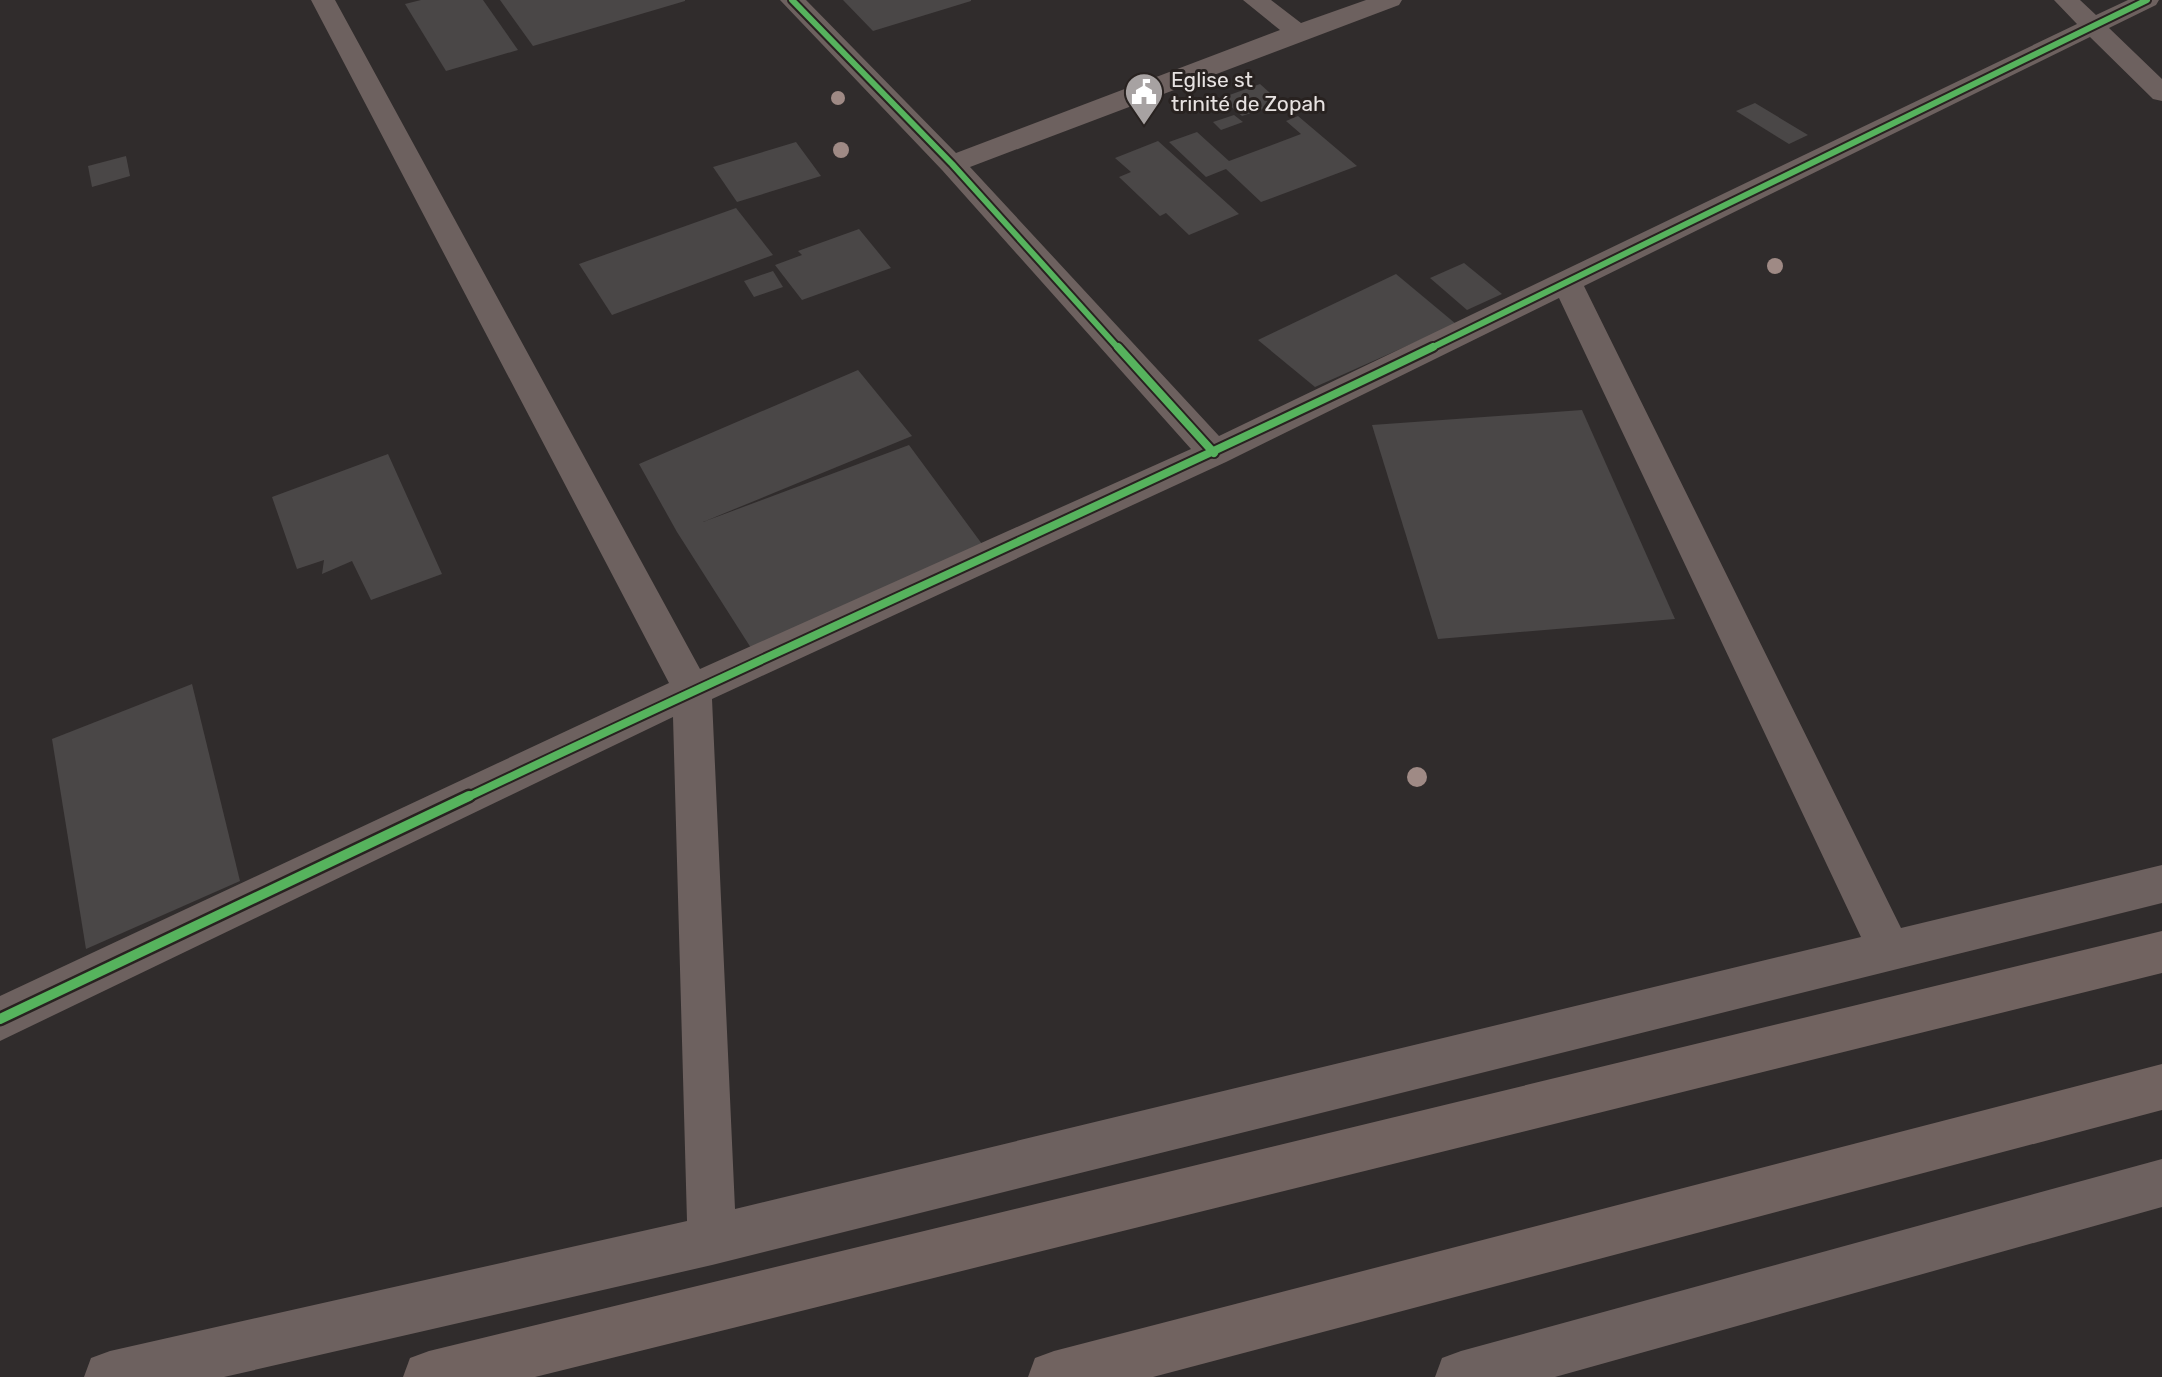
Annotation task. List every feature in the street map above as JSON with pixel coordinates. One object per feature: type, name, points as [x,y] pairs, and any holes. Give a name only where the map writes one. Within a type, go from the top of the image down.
[{"type":"main road","points":[[429,1377],[2162,952]]},
{"type":"main road","points":[[1054,1377],[2162,1087]]},
{"type":"street","points":[[323,0],[692,691],[712,1240]]},
{"type":"street","points":[[792,0],[953,164],[1214,453]]},
{"type":"street","points":[[1255,0],[1298,32]]},
{"type":"street","points":[[953,164],[1298,32],[1390,0]]},
{"type":"street","points":[[2066,0],[2162,93]]},
{"type":"street","points":[[0,1019],[692,691],[1214,453],[2147,0]]},
{"type":"street","points":[[1566,281],[1890,951]]},
{"type":"street","points":[[110,1377],[712,1240],[2162,884]]},
{"type":"street","points":[[1461,1377],[2162,1183]]},
{"type":"building","points":[[421,0],[483,0],[518,50],[446,71],[405,4]]},
{"type":"building","points":[[500,0],[685,0],[685,1],[533,46]]},
{"type":"building","points":[[843,0],[971,0],[971,1],[873,31]]},
{"type":"building","points":[[1260,84],[1281,103],[1242,116],[1221,98]]},
{"type":"building","points":[[1755,103],[1808,135],[1789,144],[1736,111]]},
{"type":"building","points":[[1234,115],[1243,122],[1221,130],[1213,122]]},
{"type":"building","points":[[1298,116],[1357,166],[1261,202],[1226,169],[1206,177],[1169,142],[1197,132],[1229,161],[1301,134],[1286,121]]},
{"type":"building","points":[[1158,141],[1239,214],[1189,235],[1166,213],[1160,216],[1119,177],[1131,172],[1115,158]]},
{"type":"building","points":[[796,142],[821,176],[737,202],[713,167]]},
{"type":"building","points":[[126,156],[130,176],[92,187],[88,166]]},
{"type":"building","points":[[736,208],[773,255],[612,315],[579,264]]},
{"type":"building","points":[[859,229],[891,268],[802,300],[775,265],[802,255],[798,251]]},
{"type":"building","points":[[1464,263],[1502,294],[1467,310],[1430,278]]},
{"type":"building","points":[[773,271],[783,287],[754,297],[744,281]]},
{"type":"building","points":[[1396,274],[1456,324],[1315,387],[1258,340]]},
{"type":"building","points":[[858,370],[912,436],[703,522],[909,445],[982,544],[751,648],[677,532],[639,464]]},
{"type":"building","points":[[1582,410],[1675,619],[1438,639],[1372,425]]},
{"type":"building","points":[[388,454],[442,574],[371,600],[352,561],[322,574],[324,560],[297,569],[272,497]]},
{"type":"building","points":[[192,684],[240,881],[86,949],[52,739]]},
{"type":"cycle path","points":[[792,0],[952,164],[1214,453]]},
{"type":"cycle path","points":[[0,1019],[692,690],[1214,453],[2147,0]]},
{"type":"place","name":"Eglise st trinité de Zopah","points":[[1144,126]]}]
